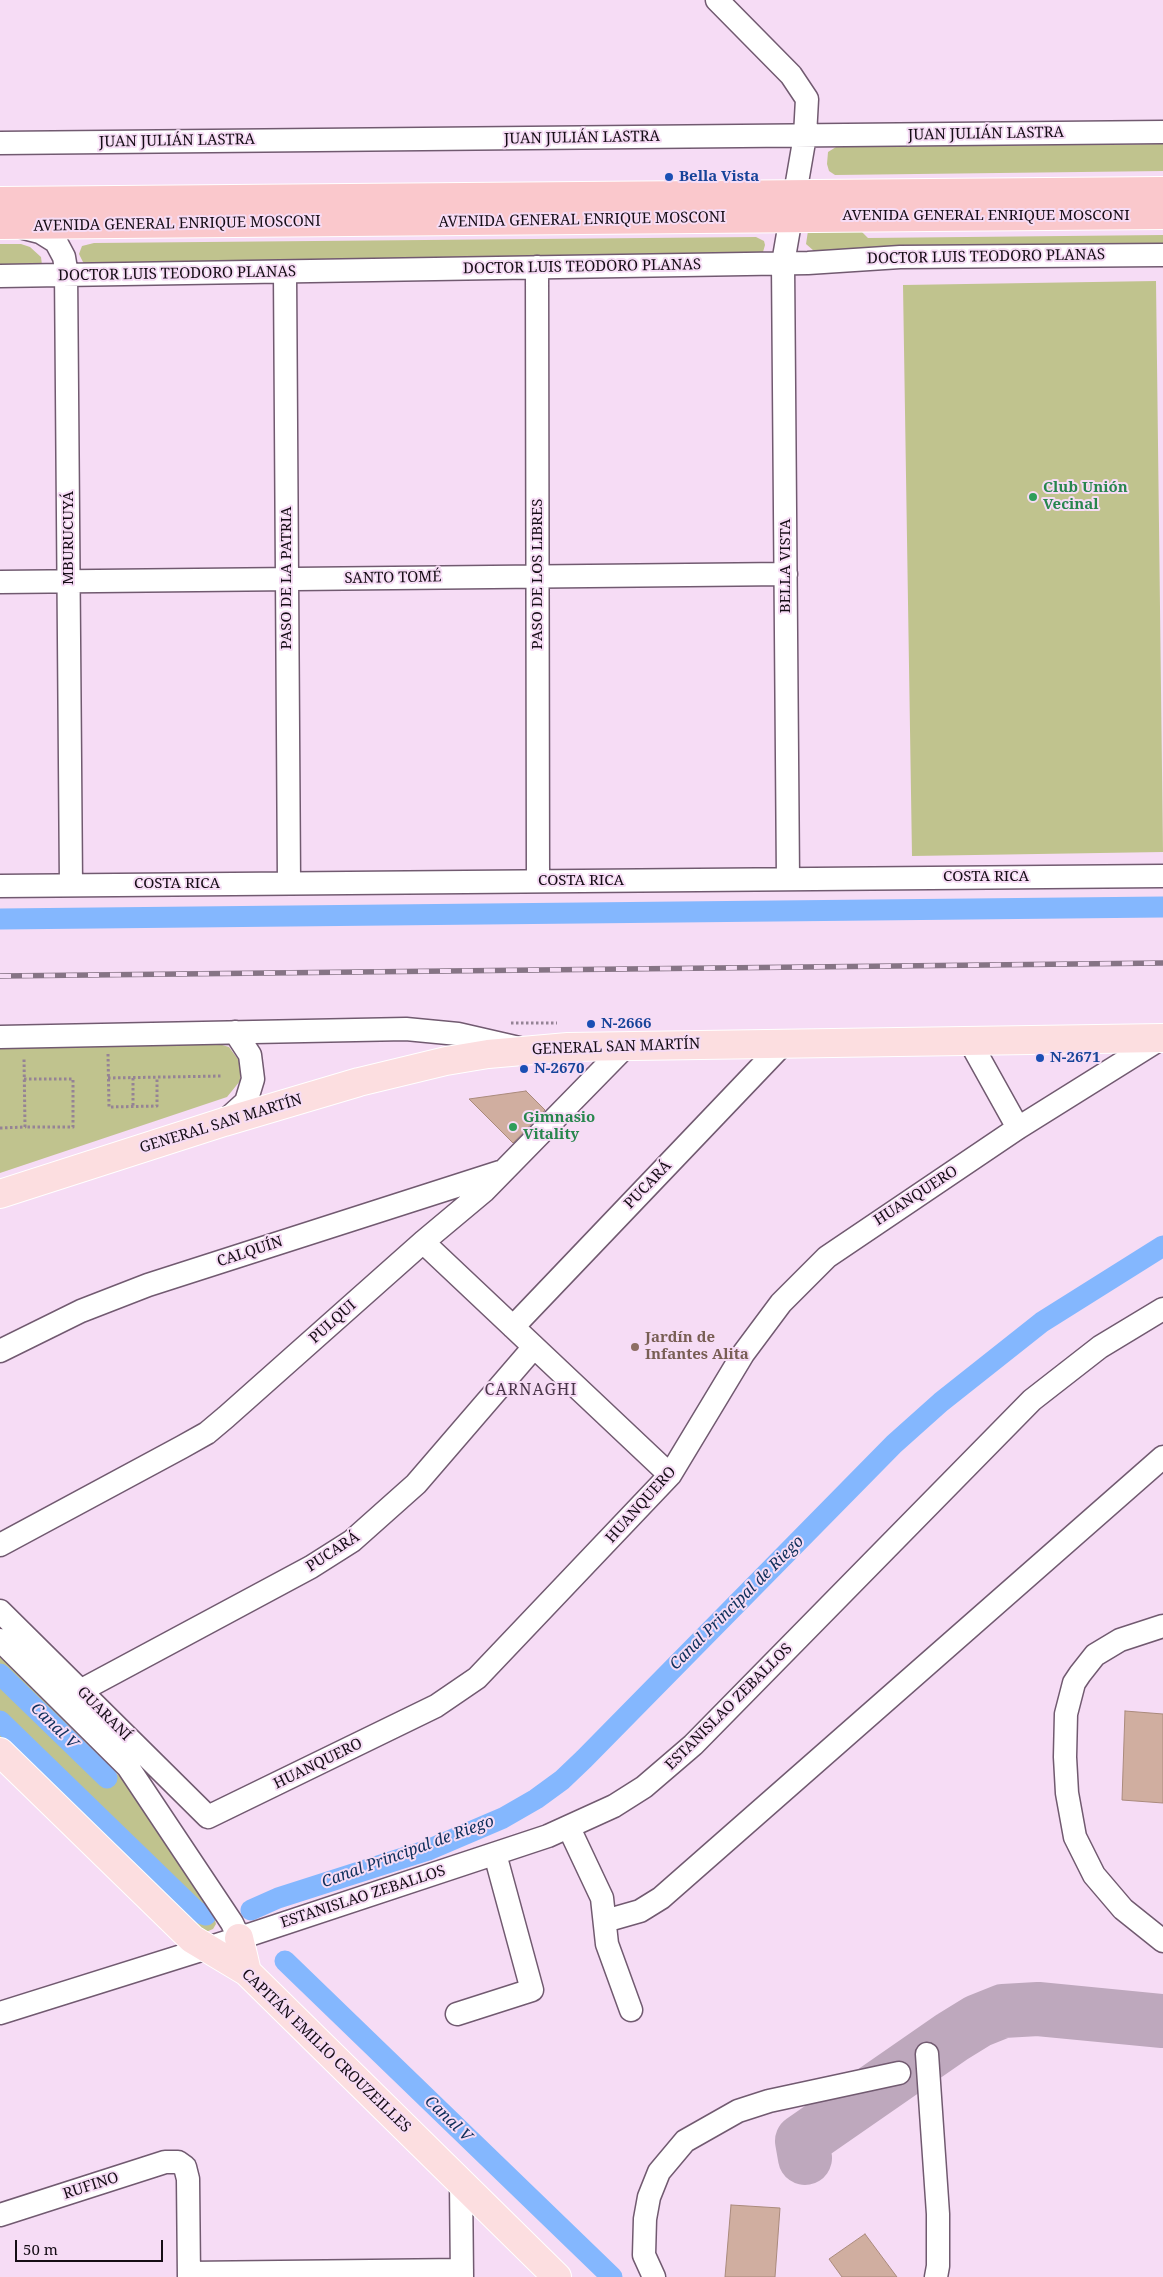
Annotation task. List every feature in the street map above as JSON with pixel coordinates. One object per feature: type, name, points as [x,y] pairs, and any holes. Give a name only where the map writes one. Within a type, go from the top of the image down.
[{"type":"highway","name":"AVENIDA GENERAL ENRIQUE MOSCONI","points":[[3,217],[793,206],[1163,191]]},
{"type":"highway","name":"AVENIDA GENERAL ENRIQUE MOSCONI","points":[[793,206],[1163,215]]},
{"type":"main road","name":"GENERAL SAN MARTÍN","points":[[0,1194],[224,1122],[403,1071],[446,1061],[528,1050],[784,1043],[1163,1038]]},
{"type":"main road","name":"CAPITÁN EMILIO CROUZEILLES","points":[[0,1752],[203,1947],[247,1972],[557,2277]]},
{"type":"main road","points":[[239,1938],[247,1972]]},
{"type":"street","name":"BELLA VISTA","points":[[717,0],[790,75],[807,100],[805,136],[783,263],[788,879]]},
{"type":"street","name":"JUAN JULIÁN LASTRA","points":[[0,143],[1163,132]]},
{"type":"street","name":"MBURUCUYÁ","points":[[3,217],[40,232],[56,242],[64,257],[67,275],[71,885]]},
{"type":"street","name":"DOCTOR LUIS TEODORO PLANAS","points":[[0,276],[537,268],[783,263],[900,258],[1163,254]]},
{"type":"street","name":"PASO DE LOS LIBRES","points":[[537,268],[538,881]]},
{"type":"street","name":"PASO DE LA PATRIA","points":[[285,272],[289,884]]},
{"type":"street","name":"SANTO TOMÉ","points":[[0,582],[786,574]]},
{"type":"street","name":"COSTA RICA","points":[[0,886],[1163,876]]},
{"type":"street","points":[[0,1037],[431,1030],[485,1039],[528,1050]]},
{"type":"street","points":[[224,1122],[246,1102],[253,1079],[250,1055],[235,1032]]},
{"type":"street","name":"HUANQUERO","points":[[208,1817],[436,1706],[458,1693],[494,1661],[670,1475],[743,1354],[781,1303],[806,1277],[848,1241],[1018,1128],[1163,1038]]},
{"type":"street","points":[[970,1040],[1018,1128]]},
{"type":"street","name":"PUCARÁ","points":[[512,1327],[784,1043]]},
{"type":"street","name":"PULQUI","points":[[0,1544],[206,1432],[246,1401],[506,1170],[626,1046]]},
{"type":"street","name":"CALQUÍN","points":[[0,1350],[81,1311],[148,1285],[506,1170]]},
{"type":"street","points":[[423,1242],[670,1475]]},
{"type":"street","name":"ESTANISLAO ZEBALLOS","points":[[0,2013],[203,1947],[239,1938],[494,1854],[569,1828],[614,1806],[670,1766],[694,1745],[1032,1400],[1100,1347],[1163,1309]]},
{"type":"street","name":"PUCARÁ","points":[[80,1691],[311,1567],[352,1541],[416,1484],[534,1347]]},
{"type":"street","points":[[605,1921],[640,1910],[661,1898],[1163,1457]]},
{"type":"street","name":"GUARANÍ","points":[[0,1611],[208,1817]]},
{"type":"street","points":[[1163,1626],[1120,1640],[1095,1655],[1080,1674],[1074,1684],[1066,1714],[1065,1757],[1067,1793],[1075,1837],[1094,1875],[1123,1909],[1163,1941]]},
{"type":"street","points":[[0,1640],[128,1767],[232,1922],[239,1938]]},
{"type":"street","points":[[569,1828],[602,1898],[607,1944],[631,2010]]},
{"type":"street","points":[[457,2014],[532,1990],[494,1854]]},
{"type":"street","points":[[927,2054],[938,2214],[938,2266],[936,2277]]},
{"type":"street","points":[[654,2277],[644,2255],[644,2219],[649,2197],[659,2172],[685,2141],[738,2111],[770,2101],[899,2073]]},
{"type":"street","name":"RUFINO","points":[[0,2215],[165,2162],[174,2161],[182,2164],[188,2179],[189,2275]]},
{"type":"street","points":[[189,2275],[462,2274],[461,2183]]},
{"type":"path","points":[[108,1051],[108,1107],[157,1106],[157,1078]]},
{"type":"path","points":[[24,1052],[25,1127]]},
{"type":"path","points":[[108,1078],[222,1076]]},
{"type":"path","points":[[133,1078],[133,1107]]},
{"type":"path","points":[[0,1128],[73,1127],[73,1079],[24,1079]]},
{"type":"green space","points":[[1163,144],[1163,171],[835,175],[829,171],[827,164],[828,152],[836,147]]},
{"type":"green space","points":[[858,228],[868,238],[1163,235],[1163,247],[814,251],[806,244],[808,231]]},
{"type":"green space","points":[[756,237],[764,241],[765,245],[763,252],[760,254],[84,264],[79,254],[82,246],[94,243]]},
{"type":"green space","points":[[0,244],[21,244],[30,247],[41,257],[42,265],[0,268]]},
{"type":"green space","name":"Club Unión Vecinal","points":[[1156,281],[1163,852],[912,856],[903,285]]},
{"type":"green space","points":[[212,1042],[229,1047],[240,1062],[240,1081],[227,1097],[0,1173],[0,1045]]},
{"type":"green space","points":[[0,1656],[130,1787],[214,1917],[216,1924],[213,1929],[206,1932],[196,1929],[0,1738]]},
{"type":"building","name":"Gimnasio Vitality","points":[[526,1091],[545,1110],[513,1143],[469,1099]]},
{"type":"building","points":[[1125,1711],[1163,1714],[1163,1803],[1122,1800]]},
{"type":"building","points":[[731,2205],[780,2208],[775,2277],[725,2277]]},
{"type":"building","points":[[865,2234],[897,2277],[842,2277],[829,2259]]},
{"type":"waterway","points":[[0,919],[1163,907]]},
{"type":"waterway","name":"Canal Principal de Riego","points":[[251,1910],[278,1898],[428,1850],[503,1818],[536,1799],[562,1780],[584,1759],[894,1444],[941,1402],[1042,1322],[1163,1246]]},
{"type":"waterway","name":"Canal V","points":[[0,1674],[107,1778]]},
{"type":"waterway","name":"Canal Principal de Riego","points":[[0,1721],[197,1912],[206,1915]]},
{"type":"waterway","name":"Canal Principal de Riego","points":[[254,1901],[271,1895],[278,1898]]},
{"type":"waterway","name":"Canal V","points":[[285,1961],[612,2277]]},
{"type":"taxiway","points":[[805,2158],[802,2141],[952,2037],[978,2021],[1003,2011],[1038,2009],[1163,2021]]},
{"type":"railway","points":[[0,976],[1163,963]]},
{"type":"place","name":"Bella Vista","points":[[669,177]]},
{"type":"place","name":"Club Unión Vecinal","points":[[1033,497]]},
{"type":"place","name":"N-2666","points":[[591,1024]]},
{"type":"place","name":"N-2671","points":[[1040,1058]]},
{"type":"place","name":"N-2670","points":[[524,1069]]},
{"type":"place","name":"Gimnasio Vitality","points":[[513,1127]]},
{"type":"place","name":"Jardín de Infantes Alita","points":[[635,1347]]},
{"type":"district","name":"CARNAGHI","points":[[531,1390]]}]
